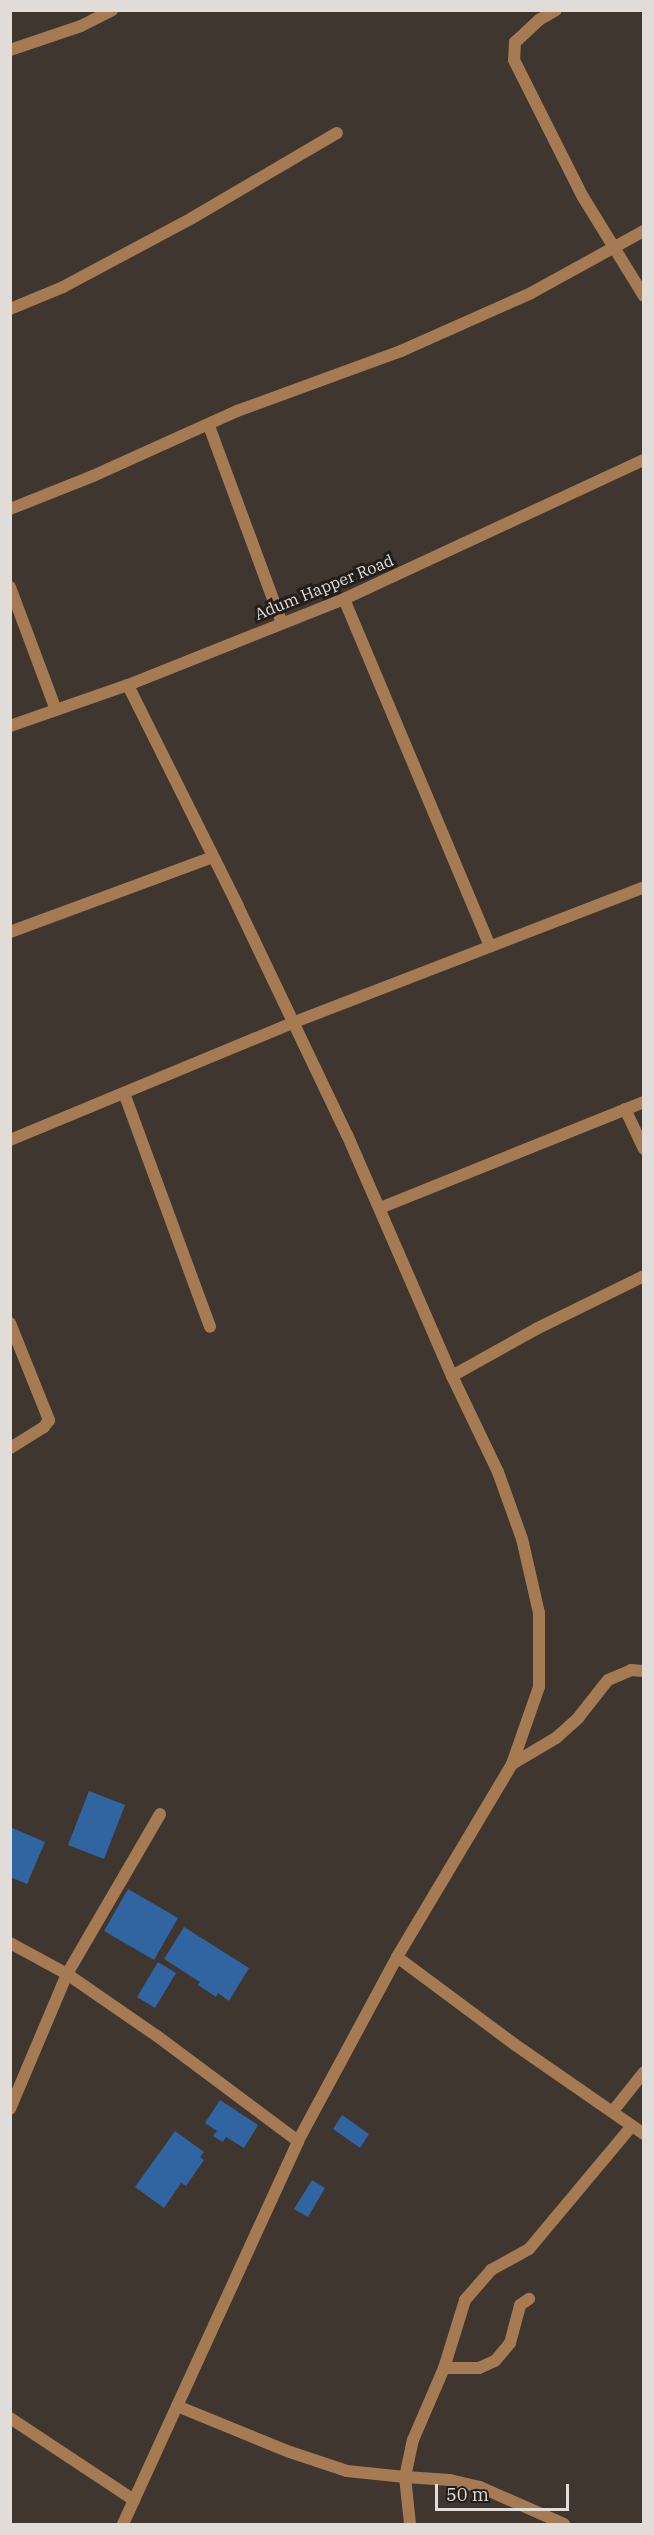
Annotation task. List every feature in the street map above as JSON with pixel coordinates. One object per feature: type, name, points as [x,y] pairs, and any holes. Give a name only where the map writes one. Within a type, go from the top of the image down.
[{"type":"street","points":[[10,50],[81,26],[111,10]]},
{"type":"street","points":[[556,10],[539,20],[515,42],[514,60],[583,197],[644,296]]},
{"type":"street","points":[[10,309],[73,282],[192,218],[337,133]]},
{"type":"street","points":[[10,509],[93,477],[209,426],[237,411],[401,351],[531,293],[612,246],[644,231]]},
{"type":"street","points":[[209,426],[282,623]]},
{"type":"street","name":"Adum Happer Road","points":[[10,726],[128,685],[344,599],[644,460]]},
{"type":"street","points":[[10,587],[56,710]]},
{"type":"street","points":[[344,599],[490,947]]},
{"type":"street","points":[[123,2524],[298,2140],[397,1957],[512,1764],[539,1687],[539,1613],[522,1539],[498,1472],[452,1376],[380,1208],[213,857],[128,685]]},
{"type":"street","points":[[10,932],[213,857]]},
{"type":"street","points":[[10,1140],[292,1023],[644,887]]},
{"type":"street","points":[[124,1093],[210,1327]]},
{"type":"street","points":[[380,1208],[644,1102]]},
{"type":"street","points":[[625,1109],[644,1149]]},
{"type":"street","points":[[452,1376],[536,1329],[644,1276]]},
{"type":"street","points":[[10,1323],[49,1420],[44,1427],[10,1448]]},
{"type":"street","points":[[512,1764],[556,1738],[578,1718],[608,1680],[631,1670],[644,1671]]},
{"type":"street","points":[[10,2109],[67,1974],[160,1814]]},
{"type":"street","points":[[10,1943],[67,1974],[157,2036],[298,2140]]},
{"type":"street","points":[[397,1957],[514,2044],[644,2134]]},
{"type":"street","points":[[613,2111],[644,2072]]},
{"type":"street","points":[[410,2524],[405,2477],[413,2440],[444,2368],[465,2300],[491,2270],[529,2250],[632,2126]]},
{"type":"street","points":[[444,2368],[479,2368],[495,2361],[510,2343],[520,2305],[529,2299]]},
{"type":"street","points":[[177,2406],[290,2452],[347,2471],[450,2480],[480,2487],[564,2524]]},
{"type":"street","points":[[10,2418],[134,2500]]},
{"type":"building","points":[[89,1791],[125,1805],[104,1859],[68,1845]]},
{"type":"building","points":[[10,1827],[45,1842],[27,1884],[10,1877]]},
{"type":"building","points":[[128,1889],[178,1918],[154,1960],[104,1931]]},
{"type":"building","points":[[184,1927],[249,1968],[229,2001],[218,1993],[216,1997],[198,1985],[200,1982],[164,1959]]},
{"type":"building","points":[[158,1962],[176,1973],[155,2008],[137,1997]]},
{"type":"building","points":[[220,2100],[258,2125],[244,2148],[226,2137],[223,2142],[213,2136],[217,2131],[205,2123]]},
{"type":"building","points":[[342,2115],[369,2134],[360,2148],[333,2129]]},
{"type":"building","points":[[175,2131],[204,2152],[200,2157],[204,2160],[186,2186],[181,2183],[164,2208],[135,2187]]},
{"type":"building","points":[[312,2180],[325,2188],[308,2217],[294,2209]]}]
